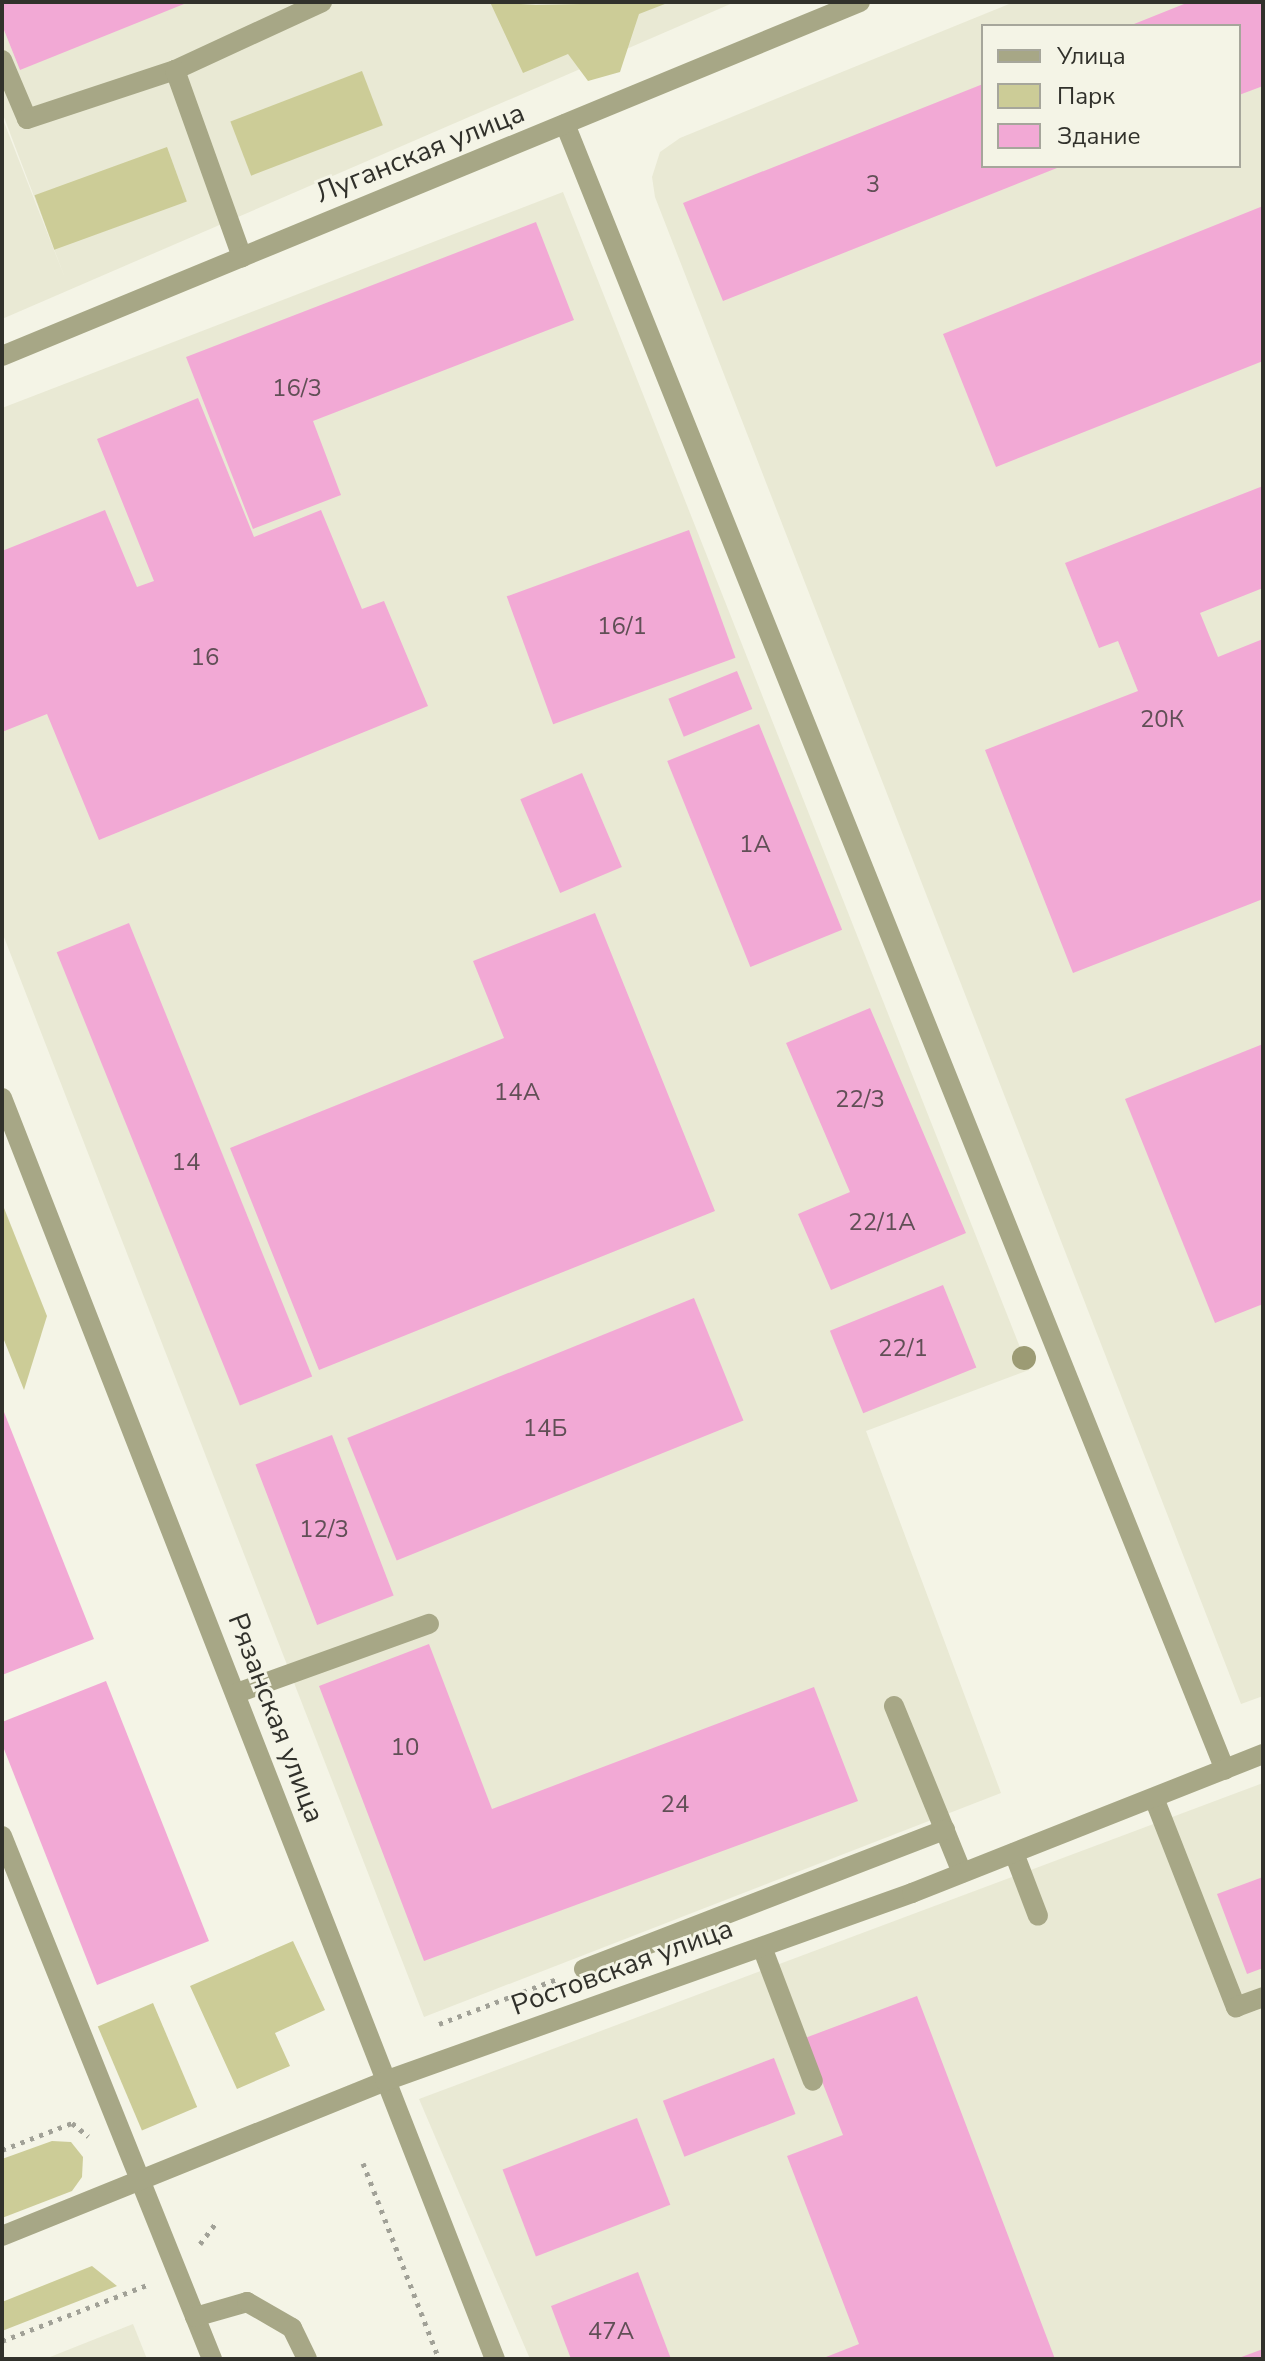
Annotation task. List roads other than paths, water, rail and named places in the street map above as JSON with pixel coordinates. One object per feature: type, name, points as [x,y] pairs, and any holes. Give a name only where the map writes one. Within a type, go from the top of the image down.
[{"type":"street","points":[[2,60],[27,119],[175,70],[322,2]]},
{"type":"street","name":"Луганская улица","points":[[2,356],[860,2]]},
{"type":"street","points":[[175,70],[242,257]]},
{"type":"street","points":[[565,124],[1225,1770]]},
{"type":"street","name":"Рязанская улица","points":[[2,1098],[495,2359]]},
{"type":"street","points":[[237,1693],[429,1624]]},
{"type":"street","points":[[894,1706],[962,1873]]},
{"type":"street","name":"Ростовская улица","points":[[2,2236],[385,2081],[962,1873],[1263,1754]]},
{"type":"street","points":[[1154,1798],[1236,2007],[1263,1997]]},
{"type":"street","points":[[584,1969],[945,1830]]},
{"type":"street","points":[[2,1836],[212,2359]]},
{"type":"street","points":[[1014,1853],[1038,1916]]},
{"type":"street","points":[[762,1947],[813,2081]]},
{"type":"street","points":[[195,2317],[247,2302],[292,2328],[307,2359]]}]
